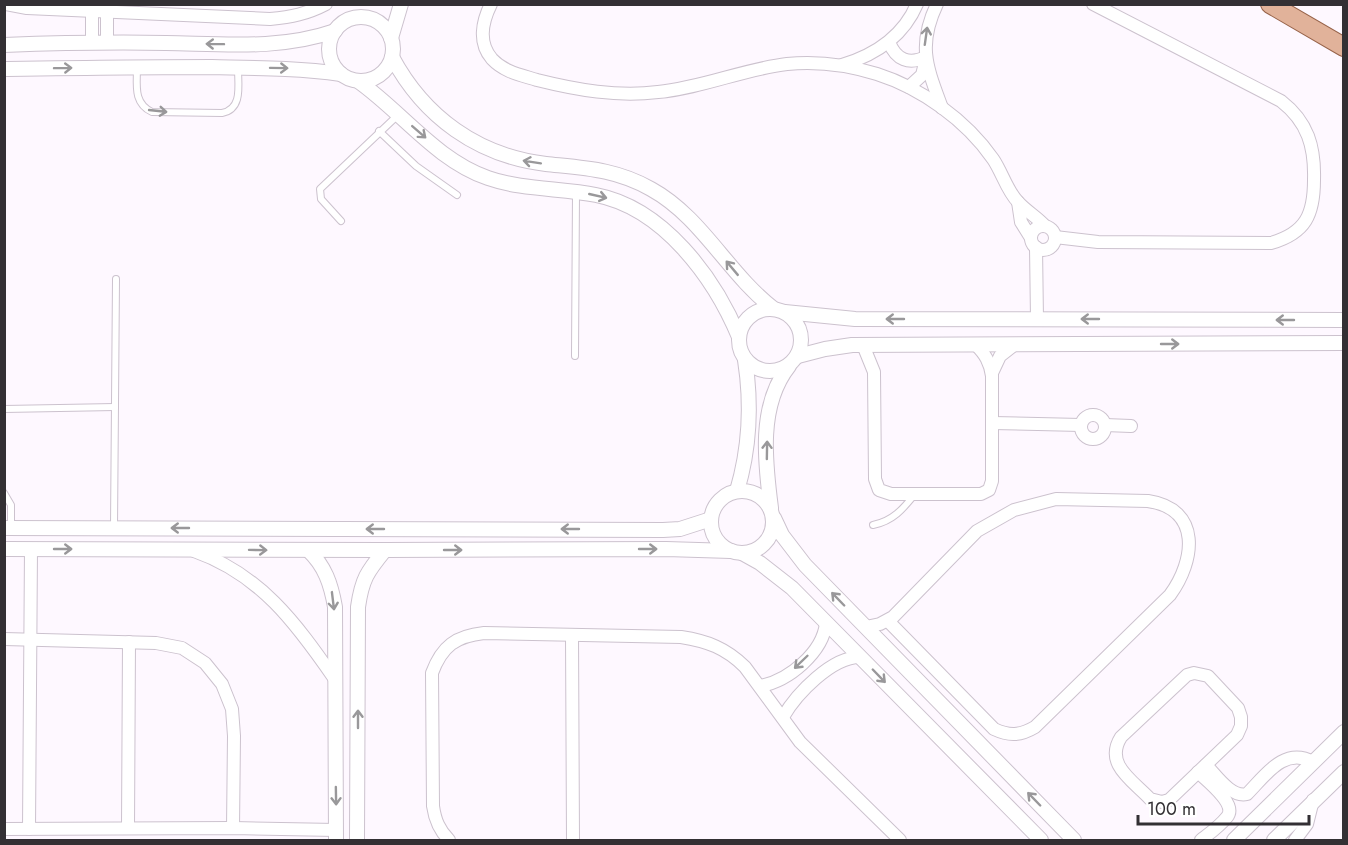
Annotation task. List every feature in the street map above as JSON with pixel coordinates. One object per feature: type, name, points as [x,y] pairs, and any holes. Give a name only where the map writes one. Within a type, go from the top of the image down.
[{"type":"main road","points":[[1270,4],[1344,47]]},
{"type":"street","points":[[6,4],[27,8],[107,8],[270,19],[309,13],[326,4]]},
{"type":"street","points":[[4,45],[107,42],[266,45],[301,41],[335,31],[366,4]]},
{"type":"street","points":[[391,38],[401,4]]},
{"type":"street","points":[[491,4],[484,19],[482,33],[485,46],[492,59],[502,68],[515,74],[581,91],[650,93],[801,63],[842,65],[878,74],[909,87],[942,108],[984,147],[1018,202],[1053,232],[1054,242],[1046,249],[1034,243],[1021,222],[1018,202]]},
{"type":"street","points":[[878,74],[881,57],[890,42],[906,25],[917,4]]},
{"type":"street","points":[[909,87],[922,75],[926,57],[926,35],[937,4]]},
{"type":"street","points":[[1055,237],[1098,242],[1271,243],[1296,232],[1305,222],[1314,197],[1311,140],[1303,123],[1291,109],[1281,101],[1093,4]]},
{"type":"street","points":[[92,8],[92,42]]},
{"type":"street","points":[[107,8],[107,42]]},
{"type":"street","points":[[350,19],[369,18],[386,29],[393,47],[392,57],[383,73],[375,78],[358,81]]},
{"type":"street","points":[[335,31],[329,49],[335,67],[341,74]]},
{"type":"street","points":[[842,65],[867,56],[890,42]]},
{"type":"street","points":[[890,42],[899,58],[908,62],[926,57]]},
{"type":"street","points":[[4,549],[666,549],[752,552],[762,547],[769,539],[773,529],[766,463],[769,412],[775,387],[794,361],[802,344],[801,332],[795,321],[748,287],[689,218],[653,190],[632,179],[610,172],[522,160],[499,154],[477,144],[457,132],[419,99],[404,79],[392,57]]},
{"type":"street","points":[[926,57],[942,108]]},
{"type":"street","points":[[4,69],[137,66],[295,68],[341,74],[358,81],[440,151],[463,167],[489,179],[576,192],[618,201],[646,216],[671,235],[716,291],[739,337]]},
{"type":"street","points":[[440,151],[457,132]]},
{"type":"street","points":[[1037,320],[1035,229],[1045,226]]},
{"type":"street","points":[[736,491],[749,435],[750,398],[745,360],[740,349],[739,337],[742,325],[750,315],[761,310],[780,310],[855,319],[1337,320],[1337,343],[862,345],[825,348],[794,361],[779,371],[766,372],[754,368],[745,360]]},
{"type":"street","points":[[862,345],[873,372]]},
{"type":"street","points":[[884,345],[873,372],[876,485],[885,493],[981,494],[989,490],[992,482],[992,373],[987,357],[976,345]]},
{"type":"street","points":[[992,373],[1000,356],[1014,345]]},
{"type":"street","points":[[1093,415],[1101,418],[1105,425],[1101,436],[1093,439],[1083,433],[1081,425],[1085,417],[1093,415]]},
{"type":"street","points":[[992,423],[1081,425]]},
{"type":"street","points":[[1105,425],[1131,426]]},
{"type":"street","points":[[1041,840],[776,575],[723,546],[712,529],[711,519],[719,501],[727,494],[747,490],[765,500],[788,543],[805,566],[1074,840]]},
{"type":"street","points":[[866,627],[891,620],[978,531],[1002,516],[1028,505],[1056,499],[1161,502],[1172,508],[1187,528],[1189,540],[1187,562],[1179,583],[1170,595],[1035,727],[1025,733],[1015,735],[994,729],[891,620]]},
{"type":"street","points":[[8,528],[663,530],[689,527],[711,519]]},
{"type":"street","points":[[29,829],[31,549]]},
{"type":"street","points":[[187,549],[212,557],[260,588],[300,629],[334,678]]},
{"type":"street","points":[[4,829],[233,828],[336,835],[334,607],[332,591],[319,560],[308,550]]},
{"type":"street","points":[[357,840],[358,607],[360,591],[366,574],[385,550]]},
{"type":"street","points":[[885,647],[891,620]]},
{"type":"street","points":[[760,686],[780,680],[802,663],[821,641],[826,623]]},
{"type":"street","points":[[449,840],[440,830],[433,806],[432,673],[437,660],[457,639],[470,634],[484,633],[681,637],[719,646],[735,657],[760,686],[800,741],[900,840]]},
{"type":"street","points":[[572,636],[573,840]]},
{"type":"street","points":[[4,639],[156,643],[182,648],[205,663],[222,684],[232,709],[233,828]]},
{"type":"street","points":[[128,828],[129,642]]},
{"type":"street","points":[[783,717],[798,697],[836,663],[848,658],[860,657]]},
{"type":"street","points":[[1194,673],[1208,676],[1238,708],[1241,717],[1241,726],[1237,735],[1202,769],[1168,800],[1155,802],[1117,764],[1114,754],[1121,737],[1187,675],[1194,673]]},
{"type":"street","points":[[1234,840],[1344,732]]},
{"type":"street","points":[[1202,769],[1234,793],[1243,795],[1247,794],[1284,759],[1300,757],[1312,762]]},
{"type":"street","points":[[1201,840],[1228,817],[1230,808],[1228,802],[1202,769]]},
{"type":"street","points":[[1274,840],[1344,772]]},
{"type":"street","points":[[1295,840],[1307,824],[1313,800]]},
{"type":"lane","points":[[137,66],[139,102],[152,112],[230,112],[238,99],[238,68]]},
{"type":"lane","points":[[341,220],[321,199],[320,189],[398,114]]},
{"type":"lane","points":[[380,131],[416,166],[457,195]]},
{"type":"lane","points":[[575,356],[576,192]]},
{"type":"lane","points":[[114,528],[116,279]]},
{"type":"lane","points":[[4,409],[115,407]]},
{"type":"lane","points":[[4,493],[11,505],[8,528]]},
{"type":"lane","points":[[873,525],[898,514],[916,494]]}]
